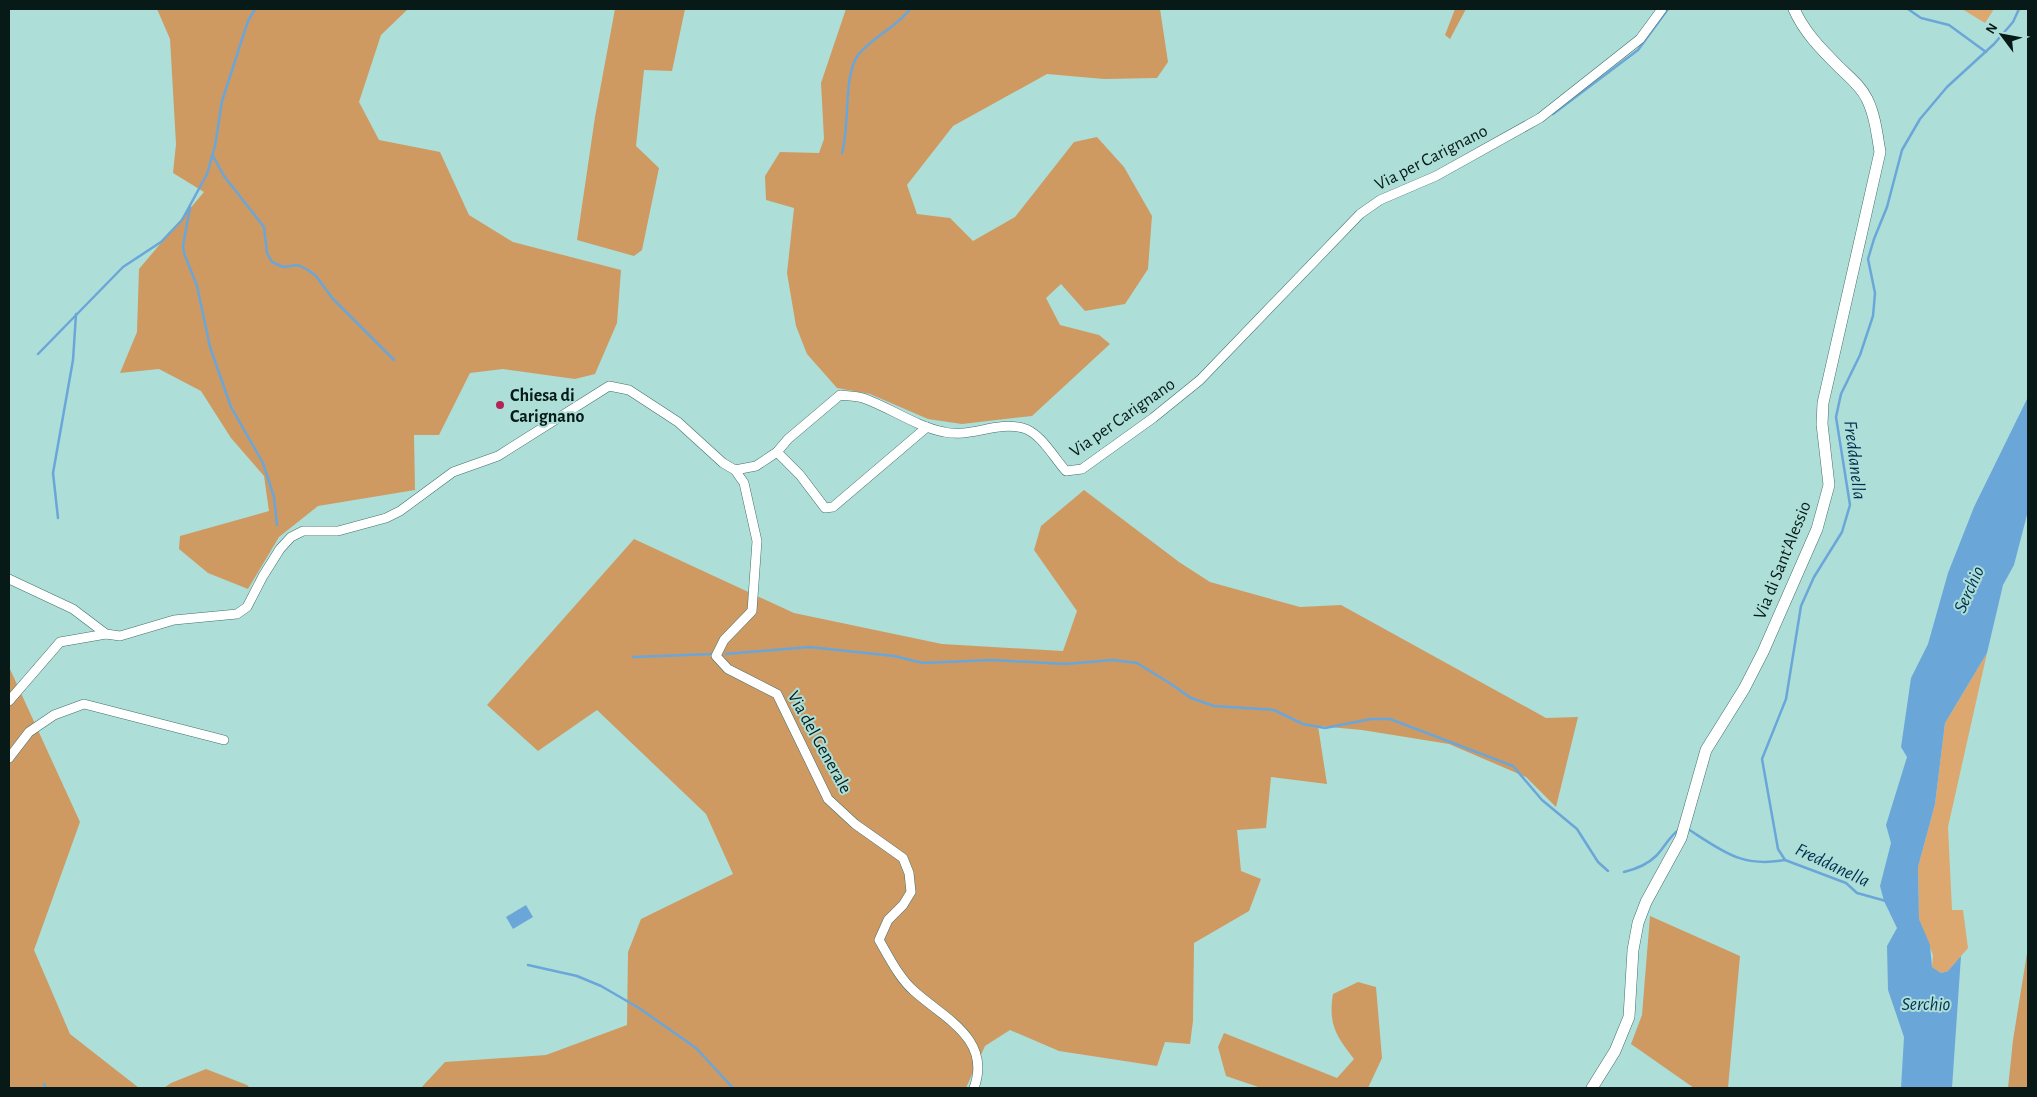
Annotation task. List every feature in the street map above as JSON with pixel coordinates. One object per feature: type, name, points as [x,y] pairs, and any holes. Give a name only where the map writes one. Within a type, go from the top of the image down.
[{"type":"street","name":"Via per Carignano","points":[[736,470],[756,466],[777,452],[788,439],[840,395],[862,398],[927,427],[946,432],[963,433],[995,427],[1024,428],[1033,433],[1066,471],[1082,468],[1153,418],[1200,380],[1360,214],[1380,200],[1436,176],[1540,118],[1640,39],[1662,9]]},
{"type":"street","name":"Via di Sant'Alessio","points":[[1592,1088],[1615,1051],[1629,1017],[1633,950],[1638,923],[1646,902],[1681,838],[1706,750],[1744,689],[1763,652],[1817,529],[1828,485],[1822,424],[1823,403],[1880,152],[1876,123],[1866,97],[1853,81],[1817,46],[1799,21],[1794,9]]},
{"type":"street","points":[[9,701],[60,642],[106,634],[120,636],[174,620],[237,614],[247,607],[267,569],[280,549],[291,537],[303,531],[338,531],[386,518],[400,511],[453,472],[498,456],[609,386],[629,390],[654,406],[678,422],[723,463],[736,470]]},
{"type":"street","points":[[777,452],[800,475],[826,508],[833,507],[927,427]]},
{"type":"street","name":"Via del Generale","points":[[736,470],[744,483],[757,541],[752,611],[724,640],[716,656],[728,669],[777,694],[828,799],[855,824],[903,858],[909,873],[911,892],[903,905],[888,920],[879,940],[902,978],[914,991],[954,1022],[974,1045],[978,1077],[974,1088]]},
{"type":"street","points":[[9,579],[73,609],[106,634]]},
{"type":"street","points":[[9,758],[29,732],[54,715],[84,704],[224,740]]},
{"type":"shaded area","points":[[157,9],[408,9],[381,35],[359,102],[379,140],[440,152],[469,215],[513,242],[621,270],[617,323],[595,374],[575,379],[503,369],[470,373],[439,435],[414,435],[415,490],[318,506],[279,537],[248,589],[208,573],[179,549],[180,536],[269,511],[264,476],[231,438],[201,391],[159,369],[120,373],[137,332],[139,269],[204,192],[173,173],[176,144],[170,39]]},
{"type":"shaded area","points":[[615,9],[685,9],[672,71],[644,70],[636,146],[659,168],[642,250],[634,256],[577,240],[595,117]]},
{"type":"shaded area","points":[[846,9],[1160,9],[1168,62],[1157,78],[1104,79],[1047,74],[953,126],[907,185],[917,214],[950,218],[973,241],[1015,217],[1074,142],[1097,137],[1124,167],[1152,216],[1148,269],[1125,304],[1085,311],[1061,284],[1046,298],[1060,325],[1099,335],[1110,344],[1032,416],[962,424],[928,419],[870,394],[837,388],[807,354],[796,326],[787,273],[794,208],[766,200],[765,176],[780,152],[819,153],[824,139],[821,83]]},
{"type":"shaded area","points":[[1455,9],[1466,9],[1450,39],[1445,35]]},
{"type":"shaded area","points":[[1962,9],[1994,9],[1985,23]]},
{"type":"shaded area","points":[[1084,490],[1179,562],[1210,582],[1300,607],[1341,605],[1546,718],[1578,717],[1556,807],[1526,777],[1449,744],[1362,730],[1318,726],[1327,784],[1271,777],[1266,828],[1237,830],[1241,871],[1261,879],[1249,911],[1194,943],[1193,1021],[1190,1044],[1165,1042],[1157,1066],[1059,1051],[1010,1030],[985,1046],[966,1088],[421,1088],[445,1062],[546,1055],[627,1025],[628,952],[641,919],[733,874],[706,814],[597,710],[538,751],[487,705],[634,539],[794,613],[942,644],[1063,651],[1077,611],[1034,550],[1041,526]]},
{"type":"shaded area","points":[[1987,653],[1948,827],[1952,910],[1963,910],[1968,948],[1948,971],[1941,973],[1932,967],[1933,955],[1919,919],[1918,867],[1935,804],[1945,723]]},
{"type":"shaded area","points":[[9,667],[80,822],[34,950],[70,1034],[139,1088],[9,1088]]},
{"type":"shaded area","points":[[1650,916],[1740,956],[1728,1088],[1694,1088],[1631,1044],[1642,1015]]},
{"type":"shaded area","points":[[2028,947],[2028,1088],[2008,1088],[2013,1040]]},
{"type":"shaded area","points":[[1358,982],[1376,987],[1382,1058],[1368,1088],[1261,1088],[1226,1076],[1218,1047],[1224,1033],[1337,1078],[1354,1059],[1342,1043],[1335,1029],[1332,1014],[1333,994]]},
{"type":"shaded area","points":[[206,1069],[247,1085],[250,1088],[164,1088],[171,1083]]},
{"type":"water","name":"Serchio","points":[[2028,397],[2028,511],[2014,565],[2003,585],[1987,653],[1945,723],[1935,804],[1918,867],[1919,919],[1930,945],[1932,967],[1941,973],[1948,971],[1961,956],[1952,1088],[1901,1088],[1904,1037],[1888,990],[1887,946],[1897,928],[1884,901],[1880,886],[1891,843],[1886,825],[1907,757],[1901,747],[1911,678],[1928,644],[1948,573],[1974,507]]},
{"type":"water","points":[[526,905],[533,917],[513,929],[506,917]]},
{"type":"waterway","points":[[38,354],[123,267],[161,242],[182,220],[207,174],[215,146],[222,101],[248,21],[255,9]]},
{"type":"waterway","points":[[842,153],[846,129],[848,88],[853,64],[858,55],[870,42],[898,22],[910,9]]},
{"type":"waterway","points":[[1553,114],[1638,50],[1668,9]]},
{"type":"waterway","points":[[1908,9],[1921,18],[1949,25],[1986,52]]},
{"type":"waterway","name":"Freddanella","points":[[1886,901],[1857,893],[1846,883],[1785,860],[1778,849],[1762,759],[1786,699],[1801,606],[1814,577],[1842,532],[1850,505],[1836,417],[1841,394],[1860,355],[1873,316],[1875,293],[1868,259],[1887,207],[1902,150],[1920,119],[1947,87],[1994,44],[2013,22],[2019,9]]},
{"type":"waterway","points":[[213,156],[224,176],[264,227],[267,253],[272,262],[283,267],[298,265],[316,276],[333,299],[394,360]]},
{"type":"waterway","points":[[190,207],[183,246],[184,253],[197,286],[210,347],[231,407],[263,463],[274,497],[277,525]]},
{"type":"waterway","points":[[58,518],[53,473],[73,360],[76,314]]},
{"type":"waterway","points":[[726,654],[809,647],[894,656],[923,663],[991,660],[1065,664],[1113,660],[1137,663],[1191,698],[1214,706],[1274,710],[1303,724],[1325,728],[1371,719],[1390,719],[1513,766],[1542,800],[1577,829],[1598,862],[1608,871]]},
{"type":"waterway","points":[[633,657],[714,654]]},
{"type":"waterway","points":[[1624,872],[1633,870],[1653,859],[1680,829]]},
{"type":"waterway","points":[[1688,829],[1722,851],[1744,860],[1756,862],[1785,860]]},
{"type":"waterway","points":[[528,965],[577,976],[601,986],[639,1008],[696,1048],[733,1088]]},
{"type":"waterway","points":[[44,1084],[46,1088]]},
{"type":"place","name":"Chiesa di Carignano","points":[[500,405]]}]
